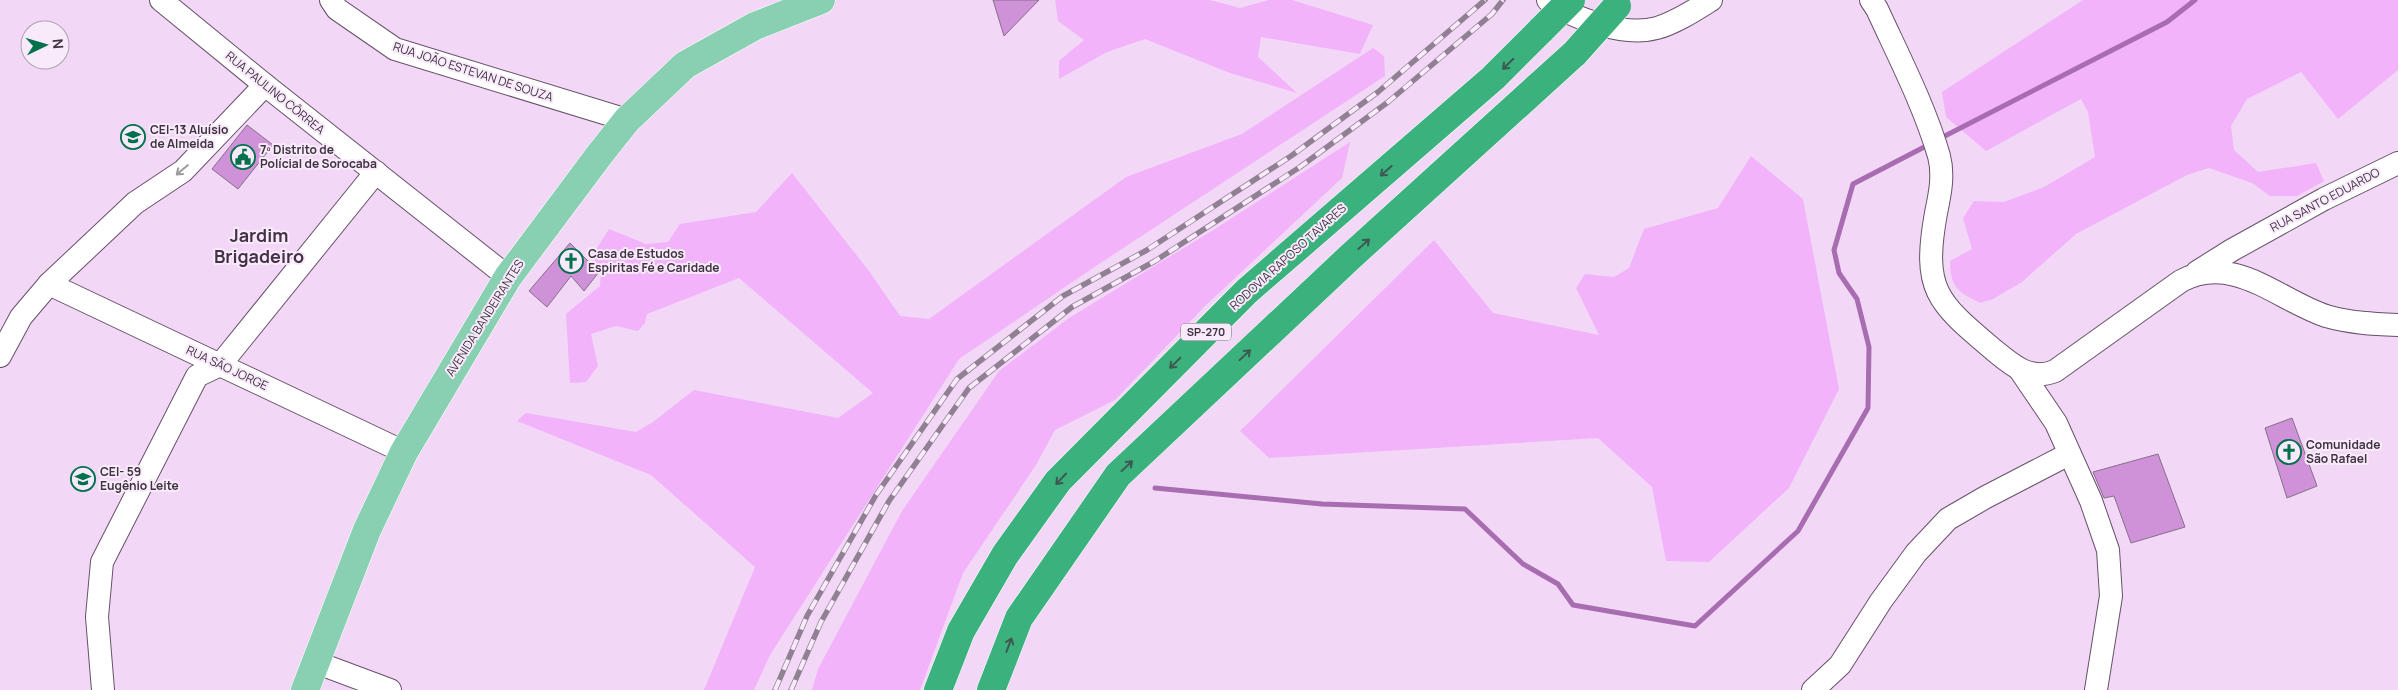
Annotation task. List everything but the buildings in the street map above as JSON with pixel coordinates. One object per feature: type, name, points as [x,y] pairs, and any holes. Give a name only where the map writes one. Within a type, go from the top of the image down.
[{"type":"highway","name":"RODOVIA RAPOSO TAVARES","points":[[938,690],[961,631],[1005,555],[1058,481],[1247,291],[1493,78],[1571,0]]},
{"type":"highway","points":[[991,690],[1019,618],[1118,474],[1350,257],[1575,53],[1619,3]]},
{"type":"main road","name":"AVENIDA BANDEIRANTES","points":[[305,690],[366,530],[404,452],[508,277],[627,120],[685,66],[755,26],[821,0]]},
{"type":"street","name":"RUA PAULINO CÔRREA","points":[[161,0],[264,85],[508,277]]},
{"type":"street","name":"RUA JOÃO ESTEVAN DE SOUZA","points":[[331,0],[337,9],[395,49],[627,120]]},
{"type":"street","points":[[1548,0],[1564,12],[1626,30],[1657,28],[1711,0]]},
{"type":"street","points":[[1879,3],[1913,86],[1939,157],[1941,180],[1931,258],[1934,285],[1939,297],[1957,318],[2020,370],[2056,423],[2091,501],[2108,550],[2111,596],[2096,690]]},
{"type":"street","points":[[0,356],[21,317],[49,284],[135,203],[183,171],[264,85]]},
{"type":"street","name":"RUA SANTO EDUARDO","points":[[2055,371],[2191,276],[2232,250],[2324,199],[2398,163]]},
{"type":"street","points":[[103,690],[97,617],[102,562],[197,376],[220,365],[376,172]]},
{"type":"street","points":[[2253,240],[2249,259],[2250,271],[2254,280],[2259,284]]},
{"type":"street","name":"RUA SANTO EDUARDO","points":[[2227,273],[2253,240]]},
{"type":"street","points":[[2227,273],[2226,257],[2232,250]]},
{"type":"street","points":[[2191,276],[2212,271],[2227,273],[2259,284],[2325,315],[2364,323],[2398,325]]},
{"type":"street","name":"RUA SÃO JORGE","points":[[49,284],[404,452]]},
{"type":"street","points":[[2020,370],[2044,376],[2055,371],[2056,423]]},
{"type":"street","points":[[1813,690],[1840,665],[1881,601],[1910,561],[1948,518],[2069,454]]},
{"type":"street","points":[[315,662],[390,690]]},
{"type":"shaded area","points":[[1055,0],[1210,0],[1240,8],[1269,0],[1292,0],[1373,25],[1360,54],[1261,37],[1258,57],[1297,93],[1230,73],[1145,39],[1107,52],[1059,79],[1059,61],[1084,40],[1058,21]]},
{"type":"shaded area","points":[[2083,0],[2398,0],[2398,70],[2338,119],[2301,72],[2247,99],[2231,126],[2234,150],[2258,172],[2316,163],[2324,181],[2297,196],[2270,196],[2252,183],[2209,168],[2187,175],[2076,234],[2022,282],[1993,299],[1980,303],[1957,288],[1950,270],[1950,261],[1972,249],[1963,218],[1974,201],[2004,202],[2044,187],[2095,157],[2088,112],[2081,99],[1986,151],[1946,117],[1942,92]]},
{"type":"shaded area","points":[[1373,48],[1384,56],[1385,76],[1093,268],[959,359],[770,655],[754,690],[704,690],[755,567],[651,475],[517,421],[526,413],[636,432],[653,422],[694,390],[838,418],[873,393],[739,278],[647,314],[645,323],[638,331],[616,326],[591,334],[598,366],[586,382],[570,383],[566,314],[600,286],[601,271],[592,256],[609,229],[646,244],[668,242],[680,224],[756,212],[792,173],[869,271],[900,316],[929,319],[1126,177],[1242,134]]},
{"type":"shaded area","points":[[1350,142],[1342,178],[1205,306],[1115,400],[1055,430],[1036,465],[963,573],[920,690],[812,690],[818,669],[902,511],[999,371],[1069,318],[1210,232]]},
{"type":"shaded area","points":[[1751,156],[1803,199],[1839,389],[1789,488],[1709,562],[1666,561],[1652,487],[1598,438],[1269,458],[1240,431],[1434,240],[1493,313],[1599,335],[1576,288],[1585,274],[1614,277],[1629,268],[1644,229],[1718,208]]},
{"type":"waterway","points":[[1939,139],[2167,22],[2195,0]]},
{"type":"waterway","points":[[1155,488],[1322,504],[1465,509],[1523,564],[1558,584],[1573,605],[1695,626],[1798,531],[1868,408],[1869,347],[1857,299],[1839,273],[1834,250],[1853,184],[1930,144]]},
{"type":"railway","points":[[775,690],[807,616],[876,495],[957,379],[1063,296],[1147,250],[1291,156],[1378,92],[1485,0]]},
{"type":"railway","points":[[791,690],[821,622],[889,501],[969,388],[1072,307],[1155,261],[1300,167],[1388,102],[1492,14],[1503,0]]},
{"type":"place","name":"CEI-13 Aluísio de Almeida","points":[[133,137]]},
{"type":"place","name":"7º Distrito de Polícial de Sorocaba","points":[[243,157]]},
{"type":"place","name":"Casa de Estudos Espiritas Fé e Caridade","points":[[571,261]]},
{"type":"place","name":"Comunidade São Rafael","points":[[2289,452]]},
{"type":"place","name":"CEI- 59 Eugênio Leite","points":[[83,479]]},
{"type":"district","name":"Jardim Brigadeiro","points":[[259,246]]}]
